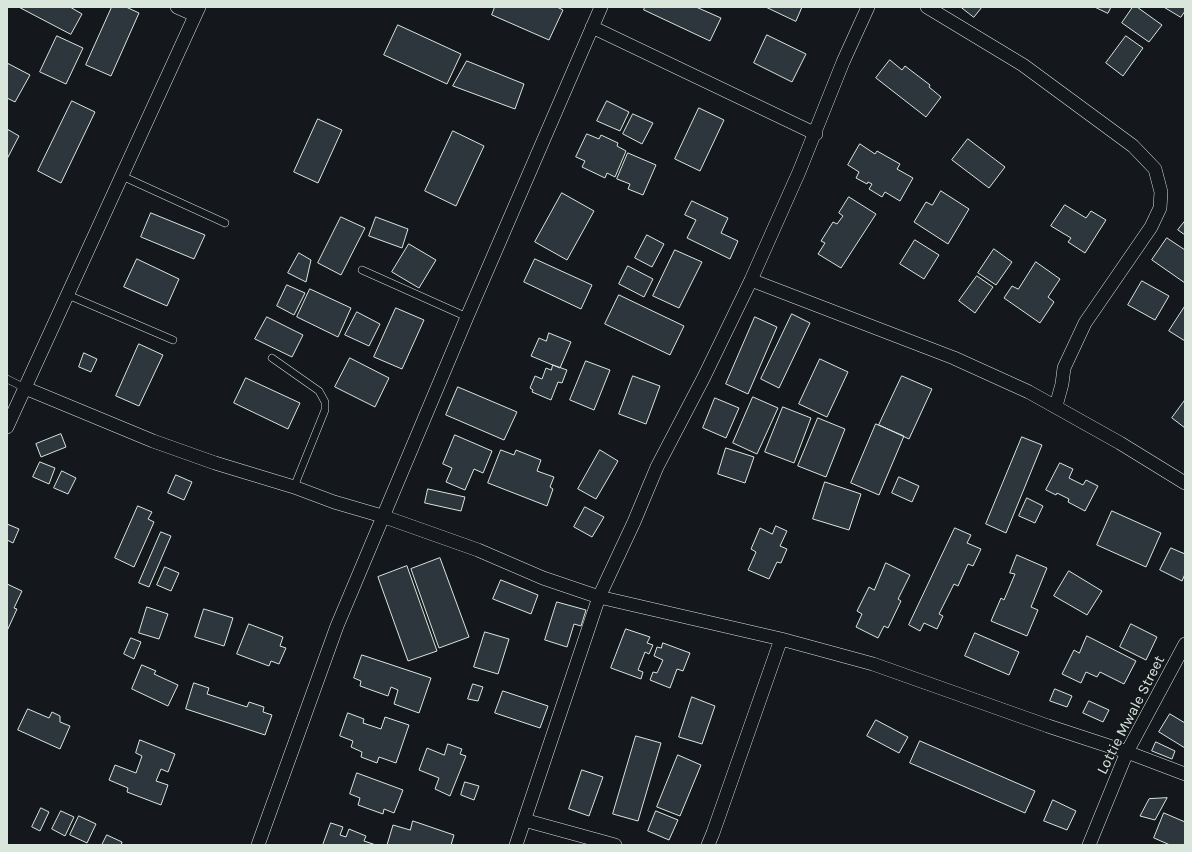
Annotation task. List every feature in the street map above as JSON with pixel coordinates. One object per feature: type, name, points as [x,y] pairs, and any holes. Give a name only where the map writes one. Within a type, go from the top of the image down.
[{"type":"street","points":[[7,427],[197,11],[177,7]]},
{"type":"street","points":[[258,845],[337,626],[382,516],[601,7]]},
{"type":"street","points":[[516,845],[599,597],[634,522],[657,467],[704,377],[751,280],[816,134],[843,62],[868,7]]},
{"type":"street","points":[[927,7],[1024,65],[1133,146],[1155,169],[1161,192],[1160,208],[1151,227],[1085,323],[1064,368],[1062,384],[1056,406]]},
{"type":"street","points":[[592,27],[816,134]]},
{"type":"street","points":[[751,280],[954,358],[1029,392],[1056,406],[1185,483]]},
{"type":"street","points":[[25,388],[152,441],[215,463],[294,487],[334,502],[382,516],[478,550],[543,578],[599,597],[781,639],[873,664],[1048,726],[1127,752],[1185,774]]},
{"type":"street","points":[[708,845],[714,833],[781,639]]},
{"type":"street","name":"Lottie Mwale Street","points":[[1089,845],[1127,752],[1185,644]]},
{"type":"street","points":[[524,820],[615,845]]},
{"type":"lane","points":[[122,176],[225,223]]},
{"type":"lane","points":[[362,270],[467,316]]},
{"type":"lane","points":[[68,295],[173,340]]},
{"type":"lane","points":[[272,358],[319,391],[325,402],[325,410],[294,487]]},
{"type":"lane","points":[[7,379],[25,388]]},
{"type":"building","points":[[19,7],[70,7],[82,14],[71,34]]},
{"type":"building","points":[[112,7],[126,7],[139,13],[111,76],[86,65]]},
{"type":"building","points":[[495,7],[557,7],[563,10],[549,40],[492,15]]},
{"type":"building","points":[[645,7],[696,7],[721,18],[710,41],[644,10]]},
{"type":"building","points":[[766,7],[802,7],[796,21]]},
{"type":"building","points":[[961,7],[982,7],[974,17]]},
{"type":"building","points":[[1095,7],[1111,7],[1108,13]]},
{"type":"building","points":[[1133,7],[1137,7],[1162,25],[1149,42],[1122,23]]},
{"type":"building","points":[[1164,7],[1185,7],[1185,11],[1181,17]]},
{"type":"building","points":[[398,25],[461,54],[447,84],[384,55]]},
{"type":"building","points":[[767,35],[806,54],[792,82],[754,63]]},
{"type":"building","points":[[57,36],[83,48],[66,84],[40,72]]},
{"type":"building","points":[[1126,36],[1143,48],[1123,76],[1106,63]]},
{"type":"building","points":[[890,60],[902,70],[905,66],[930,85],[929,87],[941,97],[926,117],[876,78]]},
{"type":"building","points":[[467,61],[524,84],[515,109],[453,86]]},
{"type":"building","points":[[7,63],[30,75],[15,102],[7,98]]},
{"type":"building","points":[[72,101],[95,112],[61,183],[38,171]]},
{"type":"building","points":[[607,101],[629,112],[620,131],[597,121]]},
{"type":"building","points":[[699,108],[724,120],[700,171],[675,159]]},
{"type":"building","points":[[633,114],[653,123],[642,144],[623,134]]},
{"type":"building","points":[[318,119],[342,130],[318,183],[294,172]]},
{"type":"building","points":[[7,129],[19,136],[7,159]]},
{"type":"building","points":[[453,131],[484,146],[456,206],[425,191]]},
{"type":"building","points":[[587,134],[599,139],[601,135],[618,143],[617,146],[626,151],[615,177],[607,173],[605,178],[582,167],[585,161],[576,157]]},
{"type":"building","points":[[968,139],[1005,167],[989,188],[952,160]]},
{"type":"building","points":[[860,144],[875,154],[877,151],[900,164],[897,169],[913,178],[900,201],[885,192],[882,197],[869,189],[872,184],[868,182],[867,184],[856,178],[859,172],[848,165]]},
{"type":"building","points":[[628,153],[656,165],[643,195],[628,189],[630,184],[617,179]]},
{"type":"building","points":[[941,191],[969,209],[948,244],[914,222],[926,202],[932,205]]},
{"type":"building","points":[[562,193],[594,211],[567,260],[535,242]]},
{"type":"building","points":[[849,197],[876,214],[841,268],[818,254],[825,243],[821,241],[833,222],[837,224],[843,216],[839,213]]},
{"type":"building","points":[[692,201],[728,218],[721,233],[738,241],[730,259],[687,238],[696,220],[685,215]]},
{"type":"building","points":[[1065,205],[1086,218],[1091,211],[1106,220],[1085,253],[1068,242],[1071,238],[1051,226]]},
{"type":"building","points":[[151,213],[205,235],[194,259],[141,237]]},
{"type":"building","points":[[341,217],[365,228],[341,275],[318,263]]},
{"type":"building","points":[[376,217],[408,229],[402,248],[369,236]]},
{"type":"building","points":[[1185,221],[1185,235],[1178,230]]},
{"type":"building","points":[[647,235],[664,244],[652,267],[635,258]]},
{"type":"building","points":[[1167,238],[1185,250],[1185,283],[1152,260]]},
{"type":"building","points":[[915,240],[939,255],[924,279],[900,264]]},
{"type":"building","points":[[409,244],[436,260],[419,288],[392,272]]},
{"type":"building","points":[[994,249],[1012,262],[996,285],[978,273]]},
{"type":"building","points":[[675,250],[702,262],[679,308],[653,296]]},
{"type":"building","points":[[299,253],[311,260],[306,282],[288,273]]},
{"type":"building","points":[[137,259],[179,279],[167,306],[124,287]]},
{"type":"building","points":[[535,259],[592,285],[581,309],[524,282]]},
{"type":"building","points":[[1036,262],[1060,279],[1048,297],[1054,302],[1040,323],[1004,298],[1012,286],[1018,289]]},
{"type":"building","points":[[628,266],[653,279],[644,297],[619,284]]},
{"type":"building","points":[[977,276],[993,287],[975,313],[959,301]]},
{"type":"building","points":[[1142,281],[1169,296],[1155,320],[1128,305]]},
{"type":"building","points":[[287,285],[305,293],[294,315],[277,306]]},
{"type":"building","points":[[310,289],[351,308],[338,337],[297,317]]},
{"type":"building","points":[[619,295],[684,326],[670,355],[605,324]]},
{"type":"building","points":[[1185,306],[1185,341],[1169,331]]},
{"type":"building","points":[[396,308],[424,320],[402,369],[374,357]]},
{"type":"building","points":[[357,312],[380,324],[369,346],[345,335]]},
{"type":"building","points":[[792,314],[810,323],[779,388],[761,379]]},
{"type":"building","points":[[267,317],[303,335],[292,357],[255,339]]},
{"type":"building","points":[[755,317],[777,327],[748,394],[726,384]]},
{"type":"building","points":[[549,333],[571,342],[560,368],[531,356],[539,338],[546,341]]},
{"type":"building","points":[[139,344],[163,355],[139,406],[116,396]]},
{"type":"building","points":[[84,353],[97,359],[91,372],[79,367]]},
{"type":"building","points":[[350,358],[389,378],[375,407],[335,387]]},
{"type":"building","points":[[820,359],[848,372],[827,417],[799,404]]},
{"type":"building","points":[[586,361],[610,370],[594,410],[570,400]]},
{"type":"building","points":[[553,365],[567,370],[562,383],[558,382],[551,400],[532,392],[533,390],[530,388],[535,376],[542,379],[546,368],[551,370]]},
{"type":"building","points":[[633,376],[660,386],[646,424],[619,414]]},
{"type":"building","points":[[902,376],[932,389],[909,439],[879,425]]},
{"type":"building","points":[[246,378],[300,403],[288,429],[234,403]]},
{"type":"building","points":[[458,387],[517,412],[504,440],[446,415]]},
{"type":"building","points":[[753,397],[778,408],[757,454],[733,443]]},
{"type":"building","points":[[715,398],[739,408],[726,438],[703,428]]},
{"type":"building","points":[[1185,400],[1185,428],[1172,418]]},
{"type":"building","points":[[783,407],[811,418],[794,463],[765,452]]},
{"type":"building","points":[[818,418],[845,429],[826,477],[798,466]]},
{"type":"building","points":[[876,424],[904,436],[879,495],[851,483]]},
{"type":"building","points":[[61,434],[66,447],[41,457],[36,444]]},
{"type":"building","points":[[455,435],[492,451],[483,473],[474,469],[465,490],[446,482],[452,468],[443,464]]},
{"type":"building","points":[[1022,437],[1042,445],[1006,533],[986,524]]},
{"type":"building","points":[[726,448],[754,457],[745,483],[718,474]]},
{"type":"building","points":[[501,450],[514,455],[516,450],[541,460],[537,471],[554,477],[550,487],[553,489],[547,506],[488,483]]},
{"type":"building","points":[[600,450],[618,461],[596,499],[578,489]]},
{"type":"building","points":[[40,462],[55,468],[49,484],[33,477]]},
{"type":"building","points":[[1060,463],[1073,469],[1069,478],[1083,485],[1086,480],[1098,486],[1085,511],[1068,502],[1069,499],[1057,493],[1056,495],[1046,490]]},
{"type":"building","points":[[62,471],[76,478],[68,494],[54,488]]},
{"type":"building","points":[[176,475],[192,482],[184,500],[168,493]]},
{"type":"building","points":[[899,477],[919,486],[912,502],[892,493]]},
{"type":"building","points":[[825,482],[861,494],[849,530],[813,519]]},
{"type":"building","points":[[428,489],[465,497],[461,511],[425,503]]},
{"type":"building","points":[[1027,498],[1043,506],[1035,523],[1019,516]]},
{"type":"building","points":[[138,506],[152,512],[148,519],[154,522],[134,567],[115,558]]},
{"type":"building","points":[[585,507],[604,517],[592,537],[574,527]]},
{"type":"building","points":[[1112,511],[1161,533],[1146,567],[1097,545]]},
{"type":"building","points":[[7,524],[19,529],[13,543],[7,540]]},
{"type":"building","points":[[776,526],[787,531],[780,546],[787,549],[781,563],[777,562],[769,579],[748,570],[756,552],[751,549],[760,528],[772,534]]},
{"type":"building","points":[[955,528],[971,535],[967,543],[981,549],[973,566],[968,564],[958,586],[954,584],[939,614],[943,616],[937,629],[924,623],[920,631],[909,625]]},
{"type":"building","points":[[161,532],[171,536],[149,587],[139,583]]},
{"type":"building","points":[[1171,548],[1185,554],[1185,574],[1182,581],[1160,570]]},
{"type":"building","points":[[1017,555],[1047,568],[1031,607],[1038,610],[1027,636],[991,621],[1001,598],[1004,600],[1015,574],[1010,573]]},
{"type":"building","points":[[440,558],[469,637],[439,648],[411,569]]},
{"type":"building","points":[[886,563],[910,575],[898,599],[901,601],[888,628],[884,626],[878,638],[856,627],[862,614],[857,611],[869,587],[874,590]]},
{"type":"building","points":[[407,566],[437,651],[408,661],[378,577]]},
{"type":"building","points":[[165,567],[179,573],[171,591],[157,585]]},
{"type":"building","points":[[1069,571],[1102,591],[1087,615],[1054,596]]},
{"type":"building","points":[[501,580],[538,595],[531,614],[493,599]]},
{"type":"building","points":[[7,584],[22,591],[14,608],[17,609],[7,631]]},
{"type":"building","points":[[557,602],[586,610],[581,626],[574,624],[567,647],[545,640]]},
{"type":"building","points":[[147,607],[168,614],[159,639],[139,633]]},
{"type":"building","points":[[204,609],[233,618],[224,646],[195,637]]},
{"type":"building","points":[[249,624],[283,637],[280,646],[286,648],[279,664],[271,661],[269,666],[237,654]]},
{"type":"building","points":[[1131,624],[1157,637],[1146,660],[1120,647]]},
{"type":"building","points":[[626,629],[650,637],[647,643],[653,645],[649,654],[645,652],[638,670],[643,672],[641,679],[611,668]]},
{"type":"building","points":[[485,632],[509,639],[498,674],[474,667]]},
{"type":"building","points":[[975,633],[1019,652],[1009,675],[965,656]]},
{"type":"building","points":[[1087,636],[1136,661],[1124,684],[1100,672],[1097,677],[1086,672],[1081,683],[1062,674],[1074,650],[1079,653]]},
{"type":"building","points":[[131,638],[141,642],[134,659],[124,654]]},
{"type":"building","points":[[663,643],[690,653],[683,671],[677,669],[670,688],[650,680],[653,672],[657,673],[663,660],[654,656],[657,647],[661,648]]},
{"type":"building","points":[[362,655],[431,678],[419,713],[394,704],[398,690],[391,687],[388,696],[360,686],[361,681],[354,678]]},
{"type":"building","points":[[142,665],[156,671],[154,674],[178,685],[168,706],[132,689]]},
{"type":"building","points":[[194,683],[209,688],[207,694],[247,707],[249,702],[264,707],[263,712],[272,715],[265,735],[186,709]]},
{"type":"building","points":[[473,684],[483,687],[478,701],[468,699]]},
{"type":"building","points":[[1055,689],[1072,696],[1067,707],[1050,701]]},
{"type":"building","points":[[503,691],[548,706],[540,728],[495,713]]},
{"type":"building","points":[[692,697],[715,706],[702,744],[679,737]]},
{"type":"building","points":[[1089,701],[1109,710],[1103,722],[1083,713]]},
{"type":"building","points":[[28,709],[49,718],[52,712],[60,716],[60,722],[70,726],[60,749],[18,730]]},
{"type":"building","points":[[348,713],[364,719],[363,723],[381,729],[385,717],[409,725],[396,763],[379,757],[377,763],[361,757],[362,752],[351,747],[353,741],[340,736]]},
{"type":"building","points":[[1170,714],[1185,723],[1185,748],[1159,732]]},
{"type":"building","points":[[876,720],[908,737],[899,753],[867,736]]},
{"type":"building","points":[[636,736],[661,743],[638,821],[613,814]]},
{"type":"building","points":[[140,740],[175,754],[168,772],[161,769],[156,781],[168,785],[161,805],[127,792],[128,788],[109,780],[115,765],[136,773],[142,756],[136,753]]},
{"type":"building","points":[[920,741],[1035,791],[1025,813],[910,763]]},
{"type":"building","points":[[1156,742],[1175,751],[1172,759],[1152,751]]},
{"type":"building","points":[[448,744],[462,749],[460,754],[466,756],[450,796],[435,789],[439,778],[419,770],[427,748],[444,755]]},
{"type":"building","points":[[678,755],[701,765],[680,816],[657,807]]},
{"type":"building","points":[[582,770],[603,777],[589,816],[569,809]]},
{"type":"building","points":[[357,773],[403,790],[394,813],[384,809],[383,814],[358,805],[360,798],[350,794]]},
{"type":"building","points":[[465,782],[479,786],[474,800],[461,795]]},
{"type":"building","points":[[1167,798],[1155,820],[1140,816],[1149,799]]},
{"type":"building","points":[[1053,800],[1076,811],[1067,830],[1044,821]]},
{"type":"building","points":[[41,808],[49,812],[40,831],[32,827]]},
{"type":"building","points":[[61,811],[74,817],[65,836],[52,829]]},
{"type":"building","points":[[656,811],[678,820],[669,840],[648,831]]},
{"type":"building","points":[[1164,813],[1185,822],[1185,845],[1170,845],[1154,838]]},
{"type":"building","points":[[79,816],[96,824],[87,843],[70,835]]},
{"type":"building","points":[[413,821],[454,835],[451,845],[387,845],[393,825],[410,830]]},
{"type":"building","points":[[331,823],[343,827],[340,835],[346,837],[349,829],[366,836],[364,841],[376,845],[323,845]]},
{"type":"building","points":[[107,835],[122,842],[121,845],[102,845]]}]
